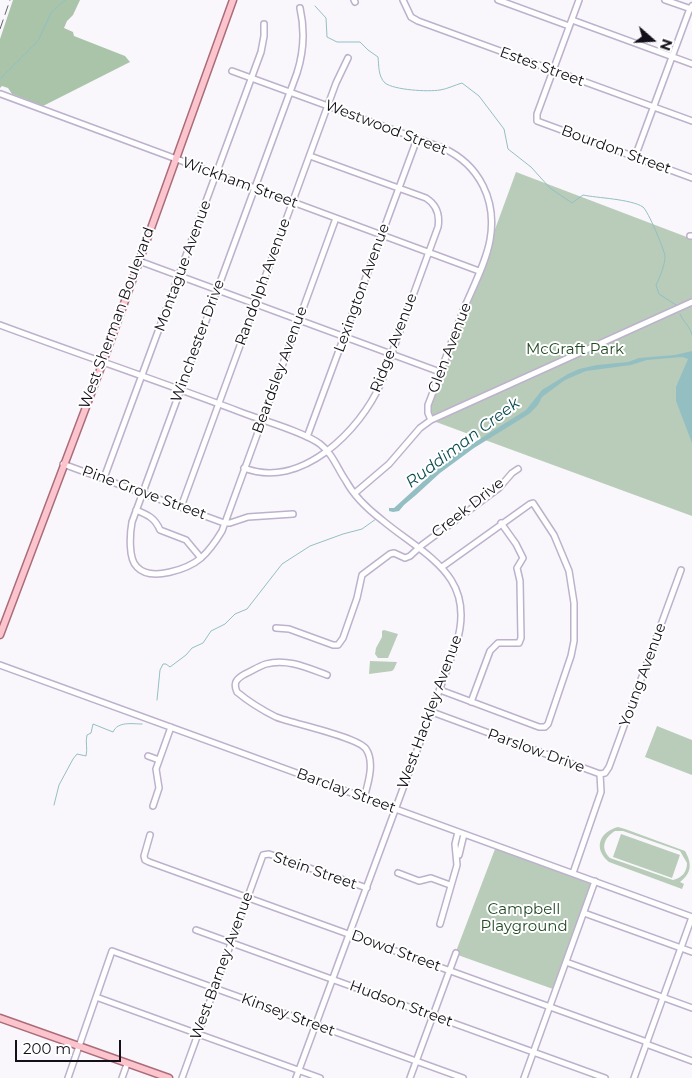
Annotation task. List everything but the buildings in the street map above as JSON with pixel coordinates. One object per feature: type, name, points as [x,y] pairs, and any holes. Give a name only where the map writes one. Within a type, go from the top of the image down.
[{"type":"main road","name":"West Sherman Boulevard","points":[[0,635],[102,362],[233,0]]},
{"type":"main road","points":[[0,1018],[169,1078]]},
{"type":"street","name":"Estes Street","points":[[403,0],[412,17],[418,21],[692,121]]},
{"type":"street","points":[[498,0],[569,26]]},
{"type":"street","points":[[553,71],[579,0]]},
{"type":"street","points":[[636,157],[691,8],[665,0]]},
{"type":"street","name":"Winchester Drive","points":[[224,523],[217,540],[201,558],[176,572],[151,573],[138,568],[133,558],[130,538],[136,510],[290,92],[302,51],[303,21],[300,8]]},
{"type":"street","points":[[572,20],[692,64]]},
{"type":"street","name":"Montague Avenue","points":[[104,478],[252,78],[261,52],[264,24]]},
{"type":"street","name":"Randolph Avenue","points":[[181,506],[292,202],[340,74],[348,58]]},
{"type":"street","name":"Westwood Street","points":[[232,71],[452,152],[474,171],[487,194],[491,211],[491,233]]},
{"type":"street","name":"Bourdon Street","points":[[553,71],[536,117],[539,122],[692,178]]},
{"type":"street","name":"Wickham Street","points":[[1,94],[479,271]]},
{"type":"street","name":"Lexington Avenue","points":[[307,437],[418,139]]},
{"type":"street","name":"Ridge Avenue","points":[[244,468],[269,473],[286,471],[309,462],[351,430],[369,406],[381,383],[438,227],[439,218],[436,208],[426,198],[310,156]]},
{"type":"street","name":"Beardsley Avenue","points":[[224,523],[336,218]]},
{"type":"street","name":"Glen Avenue","points":[[432,420],[428,413],[428,405],[490,242],[491,233]]},
{"type":"street","points":[[139,261],[440,372]]},
{"type":"street","points":[[355,493],[389,464],[420,428],[432,420],[692,302]]},
{"type":"street","points":[[0,326],[307,437],[327,450]]},
{"type":"street","name":"West Hackley Avenue","points":[[296,1078],[440,690],[461,624],[460,606],[449,576],[442,567],[380,518],[355,493],[346,482],[327,450]]},
{"type":"street","name":"Pine Grove Street","points":[[63,464],[224,523]]},
{"type":"street","name":"Creek Drive","points":[[276,628],[289,629],[333,645],[338,645],[343,638],[358,598],[362,575],[390,554],[394,553],[405,558],[410,556],[418,547],[498,488],[518,469]]},
{"type":"street","points":[[440,690],[542,728],[548,724],[571,656],[574,641],[574,603],[569,571],[554,535],[533,504],[530,504],[501,523],[442,567]]},
{"type":"street","points":[[136,510],[152,517],[160,530],[186,540],[201,558]]},
{"type":"street","points":[[224,523],[248,517],[293,514]]},
{"type":"street","points":[[471,702],[490,651],[498,643],[519,643],[521,638],[520,581],[517,568],[523,558],[516,544],[501,523]]},
{"type":"street","name":"Young Avenue","points":[[600,774],[605,772],[609,766],[681,570]]},
{"type":"street","points":[[327,675],[297,664],[275,662],[265,664],[241,676],[236,681],[235,689],[256,706],[278,717],[347,738],[364,746],[369,756],[370,764],[364,798]]},
{"type":"street","name":"Barclay Street","points":[[0,665],[692,917]]},
{"type":"street","name":"Parslow Drive","points":[[432,712],[600,774],[601,792],[573,873]]},
{"type":"street","points":[[153,806],[159,788],[156,774],[171,727]]},
{"type":"street","points":[[148,756],[160,760]]},
{"type":"street","points":[[440,924],[457,861],[456,844],[461,833]]},
{"type":"street","name":"Dowd Street","points":[[150,834],[145,848],[145,860],[450,970],[692,1061]]},
{"type":"street","name":"Stein Street","points":[[263,855],[269,854],[367,888]]},
{"type":"street","name":"West Barney Avenue","points":[[182,1078],[263,855]]},
{"type":"street","points":[[398,873],[420,881],[430,878],[450,885]]},
{"type":"street","points":[[524,1078],[595,882]]},
{"type":"street","points":[[584,913],[692,952]]},
{"type":"street","points":[[634,1078],[692,917]]},
{"type":"street","name":"Hudson Street","points":[[196,930],[605,1078]]},
{"type":"street","name":"Kinsey Street","points":[[96,997],[112,951],[463,1078]]},
{"type":"street","points":[[410,1078],[456,952]]},
{"type":"street","points":[[566,962],[692,1008]]},
{"type":"street","points":[[68,1078],[96,997],[320,1078]]},
{"type":"street","points":[[122,1078],[127,1064]]},
{"type":"green space","points":[[13,0],[80,0],[64,28],[73,32],[74,36],[125,56],[130,62],[43,106],[12,94],[8,88],[2,86],[0,88],[0,39]]},
{"type":"green space","name":"McGraft Park","points":[[516,172],[692,239],[692,516],[436,422],[431,411],[431,404]]},
{"type":"green space","points":[[384,630],[398,634],[388,658],[378,658],[375,654],[376,648]]},
{"type":"green space","points":[[370,661],[397,662],[392,671],[369,674]]},
{"type":"green space","points":[[657,726],[692,740],[692,775],[645,757]]},
{"type":"green space","points":[[618,827],[625,829],[685,851],[690,868],[687,875],[680,882],[684,884],[682,889],[609,862],[601,852],[600,842],[606,833]],"holes":[[[615,831],[623,831],[680,851],[687,863],[683,874],[673,880],[610,858],[604,847],[606,840]]]},
{"type":"green space","points":[[621,834],[680,855],[672,878],[613,857]]},
{"type":"green space","name":"Campbell Playground","points":[[495,849],[591,884],[553,989],[455,954]]},
{"type":"water","points":[[692,351],[692,443],[676,401],[676,387],[688,359],[682,357],[647,360],[631,365],[586,371],[565,380],[542,397],[538,405],[529,414],[474,448],[440,473],[399,511],[389,511],[389,508],[394,508],[448,459],[526,410],[542,390],[568,374],[579,369],[597,365],[628,362],[639,358],[675,355]]},
{"type":"waterway","points":[[0,79],[38,41],[51,13],[65,0]]},
{"type":"waterway","points":[[315,6],[326,18],[327,37],[337,42],[360,42],[378,57],[380,74],[385,83],[403,89],[428,91],[435,91],[462,83],[479,96],[504,129],[508,149],[531,167],[550,188],[572,203],[583,195],[622,200],[643,207],[656,230],[665,256],[661,275],[656,285],[659,294],[676,305]]},
{"type":"waterway","points":[[680,314],[692,335]]},
{"type":"waterway","name":"Ruddiman Creek","points":[[157,700],[160,670],[163,664],[170,667],[192,648],[203,643],[211,631],[225,624],[235,614],[247,609],[282,564],[310,546],[362,529],[376,519]]},
{"type":"waterway","name":"Ruddiman Creek","points":[[54,805],[59,785],[73,759],[77,754],[86,756],[87,735],[91,733],[93,724],[113,732],[118,726],[142,724]]},
{"type":"railway","points":[[0,29],[10,0]]}]
